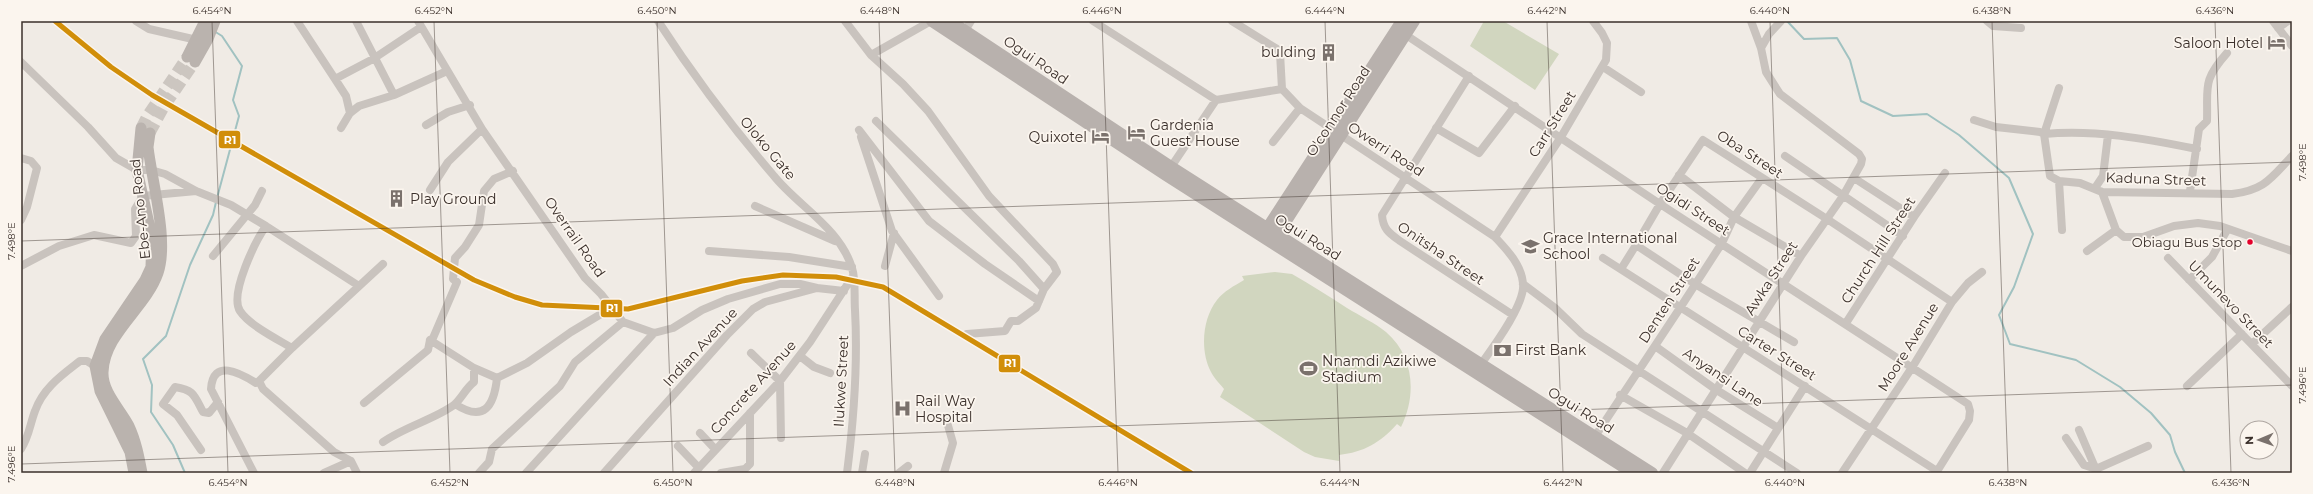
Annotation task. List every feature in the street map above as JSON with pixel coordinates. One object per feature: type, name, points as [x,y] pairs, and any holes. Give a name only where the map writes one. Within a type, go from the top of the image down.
[{"type":"main road","name":"Ogui Road","points":[[932,21],[965,30]]},
{"type":"main road","name":"Ogui Road","points":[[950,21],[1168,171],[1592,441],[1652,473]]},
{"type":"main road","name":"O'connor Road","points":[[1270,235],[1402,28],[1414,21]]},
{"type":"main road","points":[[209,27],[191,59],[197,40],[209,27]]},
{"type":"main road","name":"Ebe-Ano Road","points":[[134,473],[130,452],[100,391],[96,366],[104,339],[145,280],[151,267],[152,237],[138,170],[146,131],[162,253],[158,272],[105,358],[103,375],[108,389],[134,438],[142,473]]},
{"type":"main road","name":"Ogui Road","points":[[1168,171],[1254,221],[1270,235],[1289,242],[1478,369]]},
{"type":"main road","points":[[1254,221],[1268,220],[1283,215],[1289,242]]},
{"type":"main road","name":"Ogui Road","points":[[1592,441],[1633,473]]},
{"type":"street","points":[[136,21],[149,29],[197,40]]},
{"type":"street","points":[[297,21],[346,96],[350,113]]},
{"type":"street","points":[[356,21],[374,59],[394,95]]},
{"type":"street","name":"Oloko Gate","points":[[658,21],[701,85],[774,177],[805,206],[836,241],[852,266],[854,290]]},
{"type":"street","points":[[845,21],[871,55],[903,84],[928,111],[989,196],[1053,264],[1057,272],[1044,289],[1036,308],[1018,321],[1011,321],[1005,331],[967,334]]},
{"type":"street","points":[[871,55],[932,21]]},
{"type":"street","points":[[1093,21],[1216,100],[1282,88],[1280,53],[1277,49],[1236,22]]},
{"type":"street","name":"Carr Street","points":[[1495,237],[1561,137],[1603,66],[1608,52],[1606,43],[1602,33],[1593,21]]},
{"type":"street","points":[[1751,21],[1761,48]]},
{"type":"street","points":[[1761,48],[1769,34],[1781,21]]},
{"type":"street","points":[[1987,21],[1993,26],[2021,28]]},
{"type":"street","points":[[2288,21],[2276,24],[2292,46]]},
{"type":"street","points":[[335,79],[374,59],[420,24]]},
{"type":"street","name":"Overrail Road","points":[[420,24],[447,71],[470,105],[482,129],[513,171],[585,278],[623,322],[654,333]]},
{"type":"street","name":"Ogidi Street","points":[[1402,28],[1469,76],[1660,204],[1913,366],[1968,404],[1970,411],[1969,420],[1937,472]]},
{"type":"street","name":"Awka Street","points":[[1663,473],[1715,389],[1785,284],[1801,256],[1843,196],[1854,178],[1862,159],[1859,154],[1792,105],[1780,94],[1766,72],[1761,48]]},
{"type":"street","points":[[2190,191],[2199,129],[2207,122],[2206,90],[2209,75],[2227,53]]},
{"type":"street","points":[[21,62],[92,131],[116,158],[138,170],[152,170],[185,184],[196,191],[231,205],[359,286]]},
{"type":"street","points":[[1603,66],[1640,92]]},
{"type":"street","points":[[341,128],[350,113],[359,106],[394,95],[447,71]]},
{"type":"street","name":"Onitsha Street","points":[[1469,76],[1382,214],[1386,231],[1457,280],[1513,315]]},
{"type":"street","name":"Owerri Road","points":[[1282,88],[1300,108],[1495,237],[1512,257],[1523,284]]},
{"type":"street","points":[[2059,88],[2044,134],[2049,173],[2054,179],[2059,180],[2062,230]]},
{"type":"street","points":[[1168,171],[1216,100]]},
{"type":"street","points":[[426,125],[448,112],[470,105]]},
{"type":"street","points":[[1436,128],[1479,153],[1515,106]]},
{"type":"street","points":[[1273,142],[1300,108]]},
{"type":"street","points":[[1974,120],[1996,127],[2044,134],[2068,132],[2108,136],[2122,135],[2197,149]]},
{"type":"street","points":[[876,121],[1019,261],[1044,289]]},
{"type":"street","points":[[430,190],[448,162],[482,129]]},
{"type":"street","points":[[939,296],[894,233],[859,130],[929,221],[985,264],[1039,301]]},
{"type":"street","points":[[2108,136],[2103,176],[2099,190],[2116,230],[2124,238],[2130,239],[2185,225],[2213,225],[2292,251]]},
{"type":"street","name":"Oba Street","points":[[1621,269],[1660,204],[1701,141],[1704,140],[1887,259]]},
{"type":"street","points":[[1785,156],[1903,236]]},
{"type":"street","name":"Kaduna Street","points":[[2059,180],[2080,183],[2099,190],[2190,191],[2232,194],[2257,189],[2271,178],[2292,156]]},
{"type":"street","points":[[21,158],[31,161],[37,168],[27,207],[21,220]]},
{"type":"street","points":[[364,403],[428,350],[430,340],[433,338],[450,302],[457,282],[453,279],[454,260],[465,247],[479,225],[484,191],[494,179],[513,171]]},
{"type":"street","name":"Church Hill Street","points":[[1846,323],[1914,217],[1945,173]]},
{"type":"street","points":[[1679,175],[1734,218],[1801,256]]},
{"type":"street","name":"Denten Street","points":[[1592,441],[1620,395],[1655,346],[1722,243],[1734,218],[1762,178]]},
{"type":"street","points":[[1854,178],[1914,217]]},
{"type":"street","points":[[21,266],[59,246],[94,235],[131,243],[136,236],[135,209],[143,196],[196,191]]},
{"type":"street","points":[[213,256],[247,215],[262,191]]},
{"type":"street","points":[[754,206],[836,241]]},
{"type":"street","points":[[266,226],[249,255],[237,298],[238,307],[244,316],[292,348]]},
{"type":"street","points":[[2087,251],[2116,230]]},
{"type":"street","points":[[2189,280],[2212,256],[2227,230]]},
{"type":"street","points":[[885,266],[894,233]]},
{"type":"street","points":[[1636,245],[1695,284],[1794,342]]},
{"type":"street","points":[[709,251],[789,257],[852,266]]},
{"type":"street","name":"Carter Street","points":[[1603,258],[1937,472]]},
{"type":"street","name":"Umunevo Street","points":[[2168,258],[2292,386]]},
{"type":"street","name":"Moore Avenue","points":[[1871,431],[1952,302],[1887,259]]},
{"type":"street","points":[[254,473],[211,388],[212,379],[215,373],[224,370],[231,371],[256,383],[259,382],[292,348],[383,264]]},
{"type":"street","points":[[1952,302],[1968,283],[1982,272]]},
{"type":"street","name":"Concrete Avenue","points":[[696,470],[750,414],[800,356],[853,276]]},
{"type":"street","points":[[526,473],[654,333],[673,328],[702,310],[728,299],[780,284],[817,288]]},
{"type":"street","points":[[1478,369],[1513,315],[1522,294],[1523,284]]},
{"type":"street","points":[[1523,284],[1555,308],[1582,334],[1797,473]]},
{"type":"street","name":"Indian Avenue","points":[[604,473],[727,335],[753,310],[765,302],[817,288],[844,291]]},
{"type":"street","name":"Ilukwe Street","points":[[847,473],[856,384],[857,347],[854,290]]},
{"type":"street","points":[[2252,344],[2292,307]]},
{"type":"street","points":[[497,378],[527,363],[570,332],[611,308]]},
{"type":"street","points":[[479,473],[489,462],[492,449],[560,386],[575,362],[623,322]]},
{"type":"street","points":[[2187,386],[2242,334]]},
{"type":"street","points":[[430,340],[474,368],[497,378]]},
{"type":"street","name":"Anyansi Lane","points":[[1655,346],[1715,389],[1778,428]]},
{"type":"street","points":[[751,353],[780,380],[781,438]]},
{"type":"street","points":[[800,356],[818,369],[830,373]]},
{"type":"street","points":[[21,449],[28,436],[39,401],[50,385],[80,361],[96,366]]},
{"type":"street","points":[[383,442],[399,431],[455,404],[466,389],[474,382],[474,368]]},
{"type":"street","points":[[455,404],[463,409],[479,413],[488,409],[496,390],[497,378]]},
{"type":"street","points":[[259,382],[263,389],[334,452],[351,461],[357,473]]},
{"type":"street","points":[[1750,473],[1805,386]]},
{"type":"street","points":[[201,450],[177,415],[163,404],[175,387],[188,389],[193,393],[203,412],[209,413],[218,402]]},
{"type":"street","points":[[1620,395],[1687,433],[1745,473]]},
{"type":"street","points":[[721,473],[745,469],[750,464],[750,414]]},
{"type":"street","points":[[944,473],[953,443],[947,422]]},
{"type":"street","points":[[2079,430],[2097,471]]},
{"type":"street","points":[[1842,473],[1871,431]]},
{"type":"street","points":[[700,433],[715,449]]},
{"type":"street","points":[[2066,438],[2084,465],[2097,471]]},
{"type":"street","points":[[678,446],[696,470]]},
{"type":"street","points":[[2097,471],[2148,446]]},
{"type":"street","points":[[862,473],[865,454]]},
{"type":"street","points":[[324,473],[351,461]]},
{"type":"street","points":[[900,473],[908,466]]},
{"type":"green space","points":[[1484,21],[1503,21],[1559,54],[1535,90],[1470,46]]},
{"type":"green space","name":"Nnamdi Azikiwe Stadium","points":[[1275,272],[1292,274],[1377,326],[1386,332],[1395,342],[1402,352],[1407,364],[1411,389],[1406,415],[1401,427],[1397,424],[1391,431],[1371,446],[1356,452],[1339,455],[1339,461],[1315,457],[1304,452],[1220,397],[1224,389],[1211,372],[1205,355],[1204,335],[1208,316],[1217,300],[1223,294],[1244,280],[1242,276]]},
{"type":"waterway","points":[[1787,21],[1804,39],[1837,38],[1850,60],[1861,101],[1893,116],[1927,114],[1959,135],[2009,178],[2033,234],[2014,287],[1999,315],[2010,344],[2076,360],[2120,387],[2151,413],[2170,435],[2175,452],[2185,473]]},
{"type":"waterway","points":[[214,31],[222,36],[242,66],[233,100],[239,116],[217,198]]},
{"type":"waterway","points":[[185,473],[173,445],[151,412],[152,385],[143,359],[166,336],[190,265],[213,215],[216,202]]},
{"type":"tunnel","points":[[141,128],[147,116],[187,57]]},
{"type":"tunnel","points":[[150,133],[164,107],[195,62]]},
{"type":"transit line","name":"R1","points":[[55,21],[111,67],[152,95],[474,280],[515,297],[542,305],[628,309],[742,281],[783,275],[836,277],[883,287],[1191,473]]},
{"type":"place","name":"Saloon Hotel","points":[[2276,43]]},
{"type":"place","name":"bulding","points":[[1329,52]]},
{"type":"place","name":"Gardenia Guest House","points":[[1137,133]]},
{"type":"place","name":"Quixotel","points":[[1100,137]]},
{"type":"place","name":"Play Ground","points":[[397,199]]},
{"type":"place","name":"Obiagu Bus Stop","points":[[2250,242]]},
{"type":"place","name":"Grace International School","points":[[1530,246]]},
{"type":"place","name":"First Bank","points":[[1502,350]]},
{"type":"place","name":"Nnamdi Azikiwe Stadium","points":[[1309,369]]},
{"type":"place","name":"Rail Way Hospital","points":[[902,409]]}]
